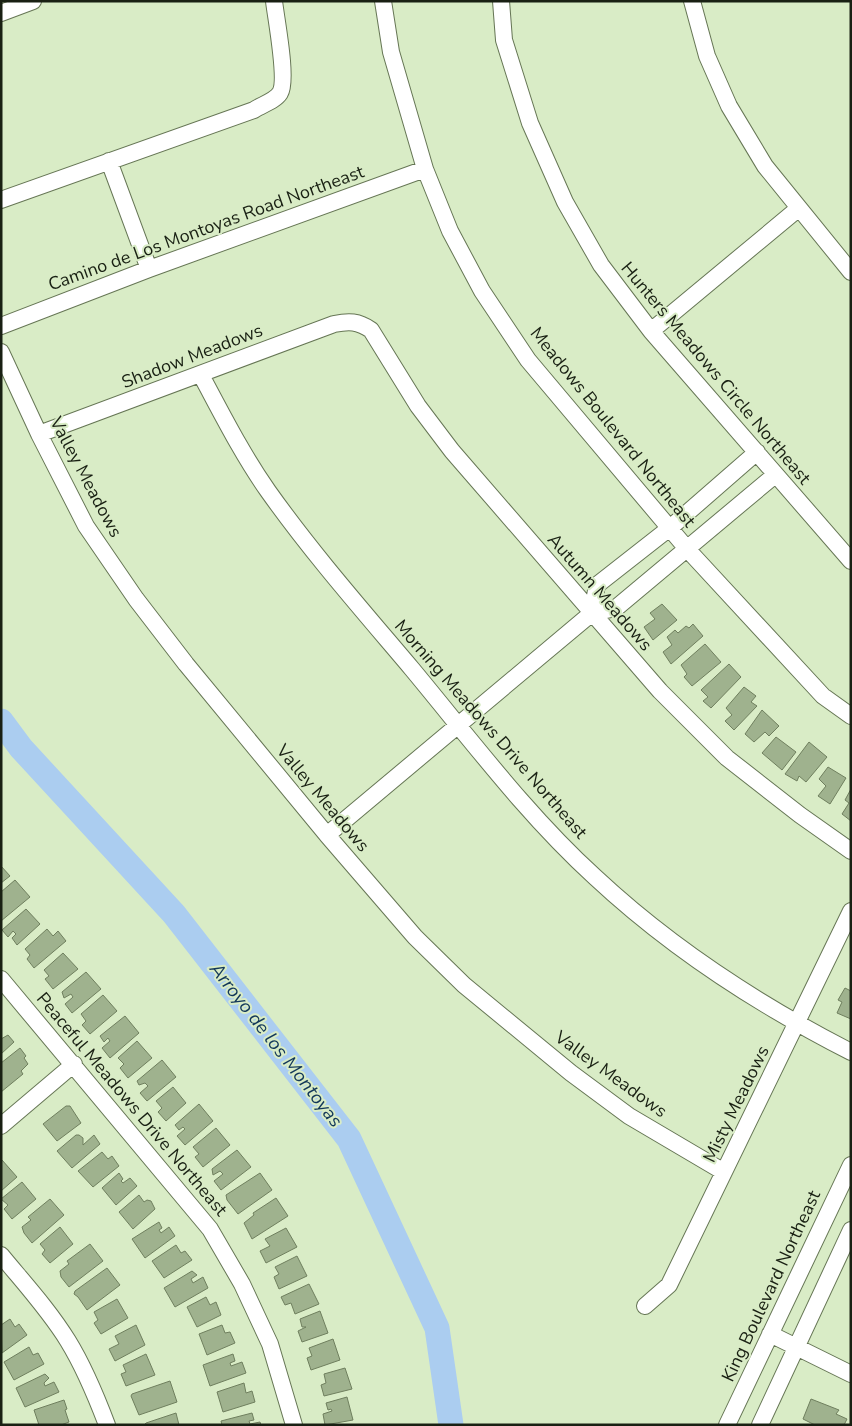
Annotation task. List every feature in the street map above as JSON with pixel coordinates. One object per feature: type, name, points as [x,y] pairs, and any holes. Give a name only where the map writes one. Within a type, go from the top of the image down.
[{"type":"street","points":[[1,13],[33,1]]},
{"type":"street","points":[[1,200],[254,110],[279,95],[282,86],[282,60],[274,1]]},
{"type":"street","name":"Meadows Boulevard Northeast","points":[[383,1],[391,52],[425,169],[450,231],[482,291],[528,360],[671,527],[688,550],[823,696],[851,716]]},
{"type":"street","name":"Hunters Meadows Circle Northeast","points":[[500,1],[504,40],[530,123],[561,193],[601,265],[651,330],[851,561]]},
{"type":"street","points":[[692,1],[707,56],[729,106],[764,166],[851,272]]},
{"type":"street","points":[[109,162],[149,269]]},
{"type":"street","name":"Camino de Los Montoyas Road Northeast","points":[[1,326],[149,269],[425,169]]},
{"type":"street","points":[[651,330],[799,208]]},
{"type":"street","name":"Shadow Meadows","points":[[39,434],[334,324],[347,321],[360,323]]},
{"type":"street","name":"Autumn Meadows","points":[[360,323],[370,330],[418,406],[452,451],[660,691],[727,758],[800,815],[851,851]]},
{"type":"street","name":"Valley Meadows","points":[[1,352],[39,434],[86,526],[136,599],[186,664],[327,835],[415,937],[464,985],[572,1073],[629,1116],[724,1172]]},
{"type":"street","name":"Morning Meadows Drive Northeast","points":[[201,375],[236,441],[266,489],[303,540],[524,804],[595,877],[664,936],[797,1025],[851,1052]]},
{"type":"street","points":[[592,613],[597,585],[671,527],[756,452]]},
{"type":"street","points":[[327,835],[592,613],[616,608],[688,550],[775,475]]},
{"type":"street","name":"Misty Meadows","points":[[645,1306],[669,1285],[851,911]]},
{"type":"street","name":"Peaceful Meadows Drive Northeast","points":[[1,979],[210,1229],[242,1284],[270,1344],[294,1425]]},
{"type":"street","points":[[1,1126],[74,1064]]},
{"type":"street","name":"King Boulevard Northeast","points":[[727,1425],[851,1165]]},
{"type":"street","points":[[760,1425],[851,1230]]},
{"type":"street","points":[[1,1255],[39,1300],[68,1340],[91,1383],[107,1425]]},
{"type":"street","points":[[770,1334],[851,1374]]},
{"type":"building","points":[[662,604],[677,620],[653,640],[644,627],[655,619],[650,613]]},
{"type":"building","points":[[693,624],[703,636],[671,664],[663,652],[672,645],[667,637],[675,630],[678,633],[686,626],[689,628]]},
{"type":"building","points":[[705,644],[721,662],[692,686],[684,677],[687,674],[681,665]]},
{"type":"building","points":[[729,664],[741,677],[711,708],[703,701],[708,697],[701,690]]},
{"type":"building","points":[[744,687],[756,696],[751,702],[757,706],[734,730],[725,721],[732,715],[726,708]]},
{"type":"building","points":[[762,710],[779,726],[769,736],[765,732],[754,742],[745,734]]},
{"type":"building","points":[[776,737],[796,752],[782,770],[762,753]]},
{"type":"building","points":[[809,742],[827,757],[806,782],[799,776],[797,781],[785,774]]},
{"type":"building","points":[[828,767],[846,778],[830,804],[818,796],[826,786],[819,779]]},
{"type":"building","points":[[851,789],[851,821],[842,814],[849,803],[845,800]]},
{"type":"building","points":[[1,866],[10,876],[1,883]]},
{"type":"building","points":[[15,880],[30,897],[1,921],[1,892]]},
{"type":"building","points":[[26,909],[40,924],[17,945],[12,938],[16,934],[13,931],[8,937],[2,930]]},
{"type":"building","points":[[47,929],[53,936],[58,931],[66,941],[34,968],[27,959],[30,955],[25,949]]},
{"type":"building","points":[[63,953],[78,969],[53,989],[45,979],[49,976],[44,970]]},
{"type":"building","points":[[86,972],[101,989],[72,1013],[65,1004],[73,997],[71,994],[64,998],[62,992]]},
{"type":"building","points":[[845,988],[851,991],[851,1019],[837,1013],[842,1002],[838,1000]]},
{"type":"building","points":[[103,995],[117,1011],[90,1034],[82,1025],[86,1021],[81,1014]]},
{"type":"building","points":[[125,1016],[139,1033],[110,1058],[102,1048],[110,1041],[108,1038],[104,1042],[100,1036]]},
{"type":"building","points":[[8,1035],[14,1042],[1,1054],[1,1039]]},
{"type":"building","points":[[137,1041],[152,1058],[128,1078],[120,1068],[124,1064],[118,1058]]},
{"type":"building","points":[[20,1048],[26,1056],[24,1058],[28,1064],[21,1071],[23,1074],[1,1092],[1,1063]]},
{"type":"building","points":[[162,1060],[176,1077],[147,1101],[140,1093],[148,1086],[145,1083],[139,1085],[137,1081]]},
{"type":"building","points":[[173,1087],[186,1103],[166,1121],[158,1112],[162,1108],[156,1101]]},
{"type":"building","points":[[199,1104],[213,1121],[185,1145],[177,1136],[185,1129],[183,1127],[179,1130],[175,1125]]},
{"type":"building","points":[[66,1106],[70,1106],[81,1123],[57,1141],[43,1124]]},
{"type":"building","points":[[216,1128],[230,1145],[203,1167],[195,1157],[199,1154],[193,1147]]},
{"type":"building","points":[[76,1135],[83,1138],[83,1145],[94,1135],[100,1144],[72,1168],[57,1151]]},
{"type":"building","points":[[237,1150],[251,1167],[221,1190],[214,1181],[223,1174],[220,1171],[213,1175],[212,1169]]},
{"type":"building","points":[[102,1152],[108,1159],[112,1156],[119,1166],[93,1187],[78,1171]]},
{"type":"building","points":[[1,1161],[17,1177],[1,1191]]},
{"type":"building","points":[[119,1173],[123,1183],[130,1178],[137,1186],[116,1205],[102,1188]]},
{"type":"building","points":[[260,1173],[272,1190],[238,1214],[227,1200],[226,1195]]},
{"type":"building","points":[[22,1182],[36,1199],[12,1219],[4,1209],[8,1205],[1,1199]]},
{"type":"building","points":[[139,1195],[144,1202],[147,1200],[151,1201],[155,1209],[133,1229],[119,1212]]},
{"type":"building","points":[[276,1198],[288,1216],[252,1239],[244,1223],[254,1215],[253,1213]]},
{"type":"building","points":[[50,1199],[64,1215],[32,1243],[22,1227],[31,1220],[28,1217]]},
{"type":"building","points":[[159,1222],[162,1228],[159,1230],[161,1233],[169,1227],[175,1236],[145,1258],[132,1239]]},
{"type":"building","points":[[60,1227],[73,1244],[50,1263],[42,1254],[45,1250],[40,1244]]},
{"type":"building","points":[[286,1228],[297,1247],[266,1263],[260,1251],[270,1246],[265,1239]]},
{"type":"building","points":[[90,1244],[103,1261],[69,1287],[61,1277],[60,1271],[69,1264],[67,1261]]},
{"type":"building","points":[[176,1245],[181,1253],[185,1251],[192,1260],[164,1278],[152,1261]]},
{"type":"building","points":[[297,1256],[307,1276],[279,1289],[274,1277],[279,1274],[275,1267]]},
{"type":"building","points":[[107,1268],[120,1285],[87,1310],[74,1294],[75,1291]]},
{"type":"building","points":[[192,1271],[197,1275],[191,1279],[193,1283],[203,1277],[208,1288],[175,1307],[164,1288]]},
{"type":"building","points":[[309,1284],[319,1304],[295,1314],[291,1303],[285,1305],[281,1297]]},
{"type":"building","points":[[206,1297],[210,1305],[216,1302],[221,1315],[197,1327],[187,1307]]},
{"type":"building","points":[[117,1299],[128,1318],[101,1334],[94,1323],[98,1320],[94,1312]]},
{"type":"building","points":[[320,1311],[328,1333],[302,1342],[298,1331],[306,1327],[302,1327],[300,1319]]},
{"type":"building","points":[[10,1319],[15,1327],[19,1324],[27,1335],[2,1353],[1,1325]]},
{"type":"building","points":[[136,1325],[145,1345],[115,1361],[109,1349],[119,1344],[115,1336]]},
{"type":"building","points":[[222,1325],[225,1333],[230,1332],[235,1343],[207,1355],[199,1334]]},
{"type":"building","points":[[333,1339],[340,1360],[311,1370],[307,1358],[312,1356],[309,1348]]},
{"type":"building","points":[[29,1347],[33,1355],[38,1353],[44,1364],[14,1380],[4,1362]]},
{"type":"building","points":[[146,1354],[155,1375],[126,1386],[121,1374],[126,1372],[123,1365]]},
{"type":"building","points":[[233,1354],[235,1361],[230,1363],[231,1366],[242,1362],[246,1373],[210,1386],[203,1365]]},
{"type":"building","points":[[345,1368],[352,1389],[324,1396],[321,1385],[326,1383],[324,1374]]},
{"type":"building","points":[[45,1374],[49,1378],[44,1383],[45,1386],[54,1382],[59,1392],[25,1407],[16,1388]]},
{"type":"building","points":[[170,1381],[177,1402],[139,1415],[131,1396],[132,1394]]},
{"type":"building","points":[[244,1383],[246,1393],[252,1391],[255,1402],[223,1412],[217,1392]]},
{"type":"building","points":[[347,1397],[353,1420],[325,1425],[323,1414],[332,1411],[331,1409],[328,1410],[326,1403]]},
{"type":"building","points":[[811,1399],[839,1410],[836,1414],[847,1419],[844,1425],[815,1425],[803,1419]]},
{"type":"building","points":[[64,1400],[69,1422],[61,1425],[39,1425],[34,1410]]},
{"type":"building","points":[[176,1413],[179,1425],[144,1425],[146,1423]]},
{"type":"building","points":[[252,1413],[254,1420],[249,1421],[250,1424],[260,1422],[261,1425],[222,1425],[221,1421]]},
{"type":"waterway","name":"Arroyo de los Montoyas","points":[[1,721],[21,748],[174,914],[349,1139],[437,1328],[451,1425]]}]
